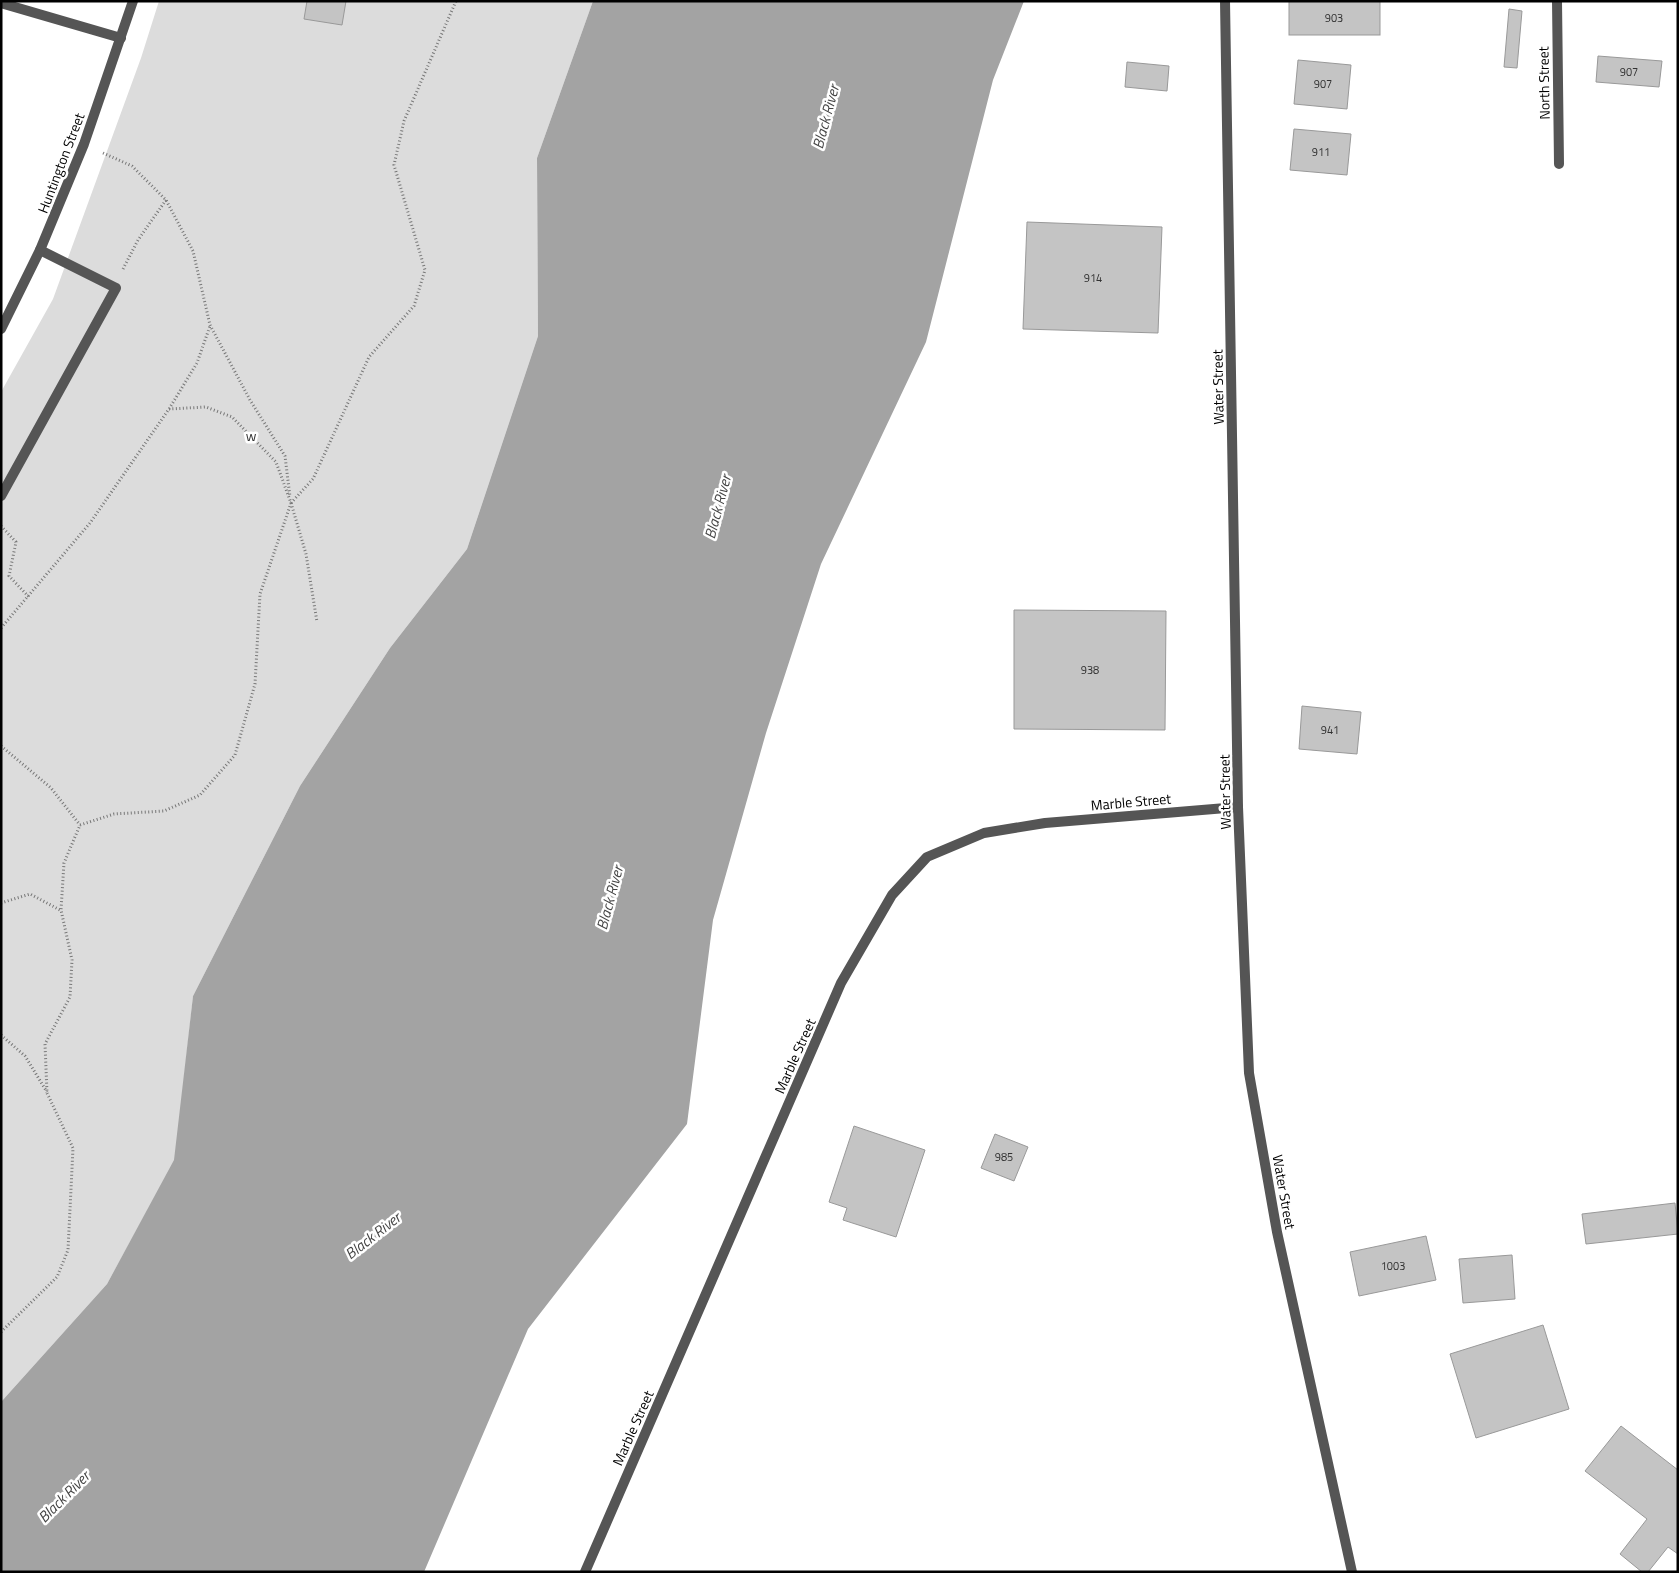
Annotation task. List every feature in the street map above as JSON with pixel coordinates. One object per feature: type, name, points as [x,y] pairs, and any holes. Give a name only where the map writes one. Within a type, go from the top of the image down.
[{"type":"street","name":"Huntington Street","points":[[1,329],[40,250],[84,144],[133,1]]},
{"type":"street","name":"Water Street","points":[[1226,1],[1238,807],[1249,1073],[1277,1232],[1352,1572]]},
{"type":"street","name":"North Street","points":[[1557,1],[1559,164]]},
{"type":"street","points":[[1,3],[121,38]]},
{"type":"street","points":[[1,496],[116,288],[40,250]]},
{"type":"street","name":"Marble Street","points":[[585,1572],[842,984],[892,895],[927,858],[984,833],[1045,823],[1238,807]]},
{"type":"path","points":[[47,1093],[45,1044],[70,997],[72,960],[61,910],[64,863],[80,825],[114,814],[164,811],[200,795],[235,755],[256,684],[260,594],[291,503],[313,479],[369,357],[414,306],[425,270],[394,164],[404,121],[456,1]]},
{"type":"path","points":[[84,144],[132,166],[166,200],[193,251],[210,325],[250,400],[285,456],[291,503]]},
{"type":"path","points":[[116,288],[138,240],[166,200]]},
{"type":"path","points":[[1,628],[30,597],[90,523],[169,409],[197,363],[210,325]]},
{"type":"path","points":[[169,409],[206,407],[232,417],[276,462],[291,503],[306,554],[318,622]]},
{"type":"path","points":[[1,526],[16,542],[9,576],[30,597]]},
{"type":"path","points":[[1,746],[51,788],[80,825]]},
{"type":"path","points":[[1,904],[30,894],[61,910]]},
{"type":"path","points":[[1,1035],[25,1056],[47,1093],[74,1148],[68,1250],[57,1277],[1,1332]]},
{"type":"green space","name":"w","points":[[159,1],[593,1],[537,158],[538,336],[467,549],[390,648],[300,786],[193,996],[175,1160],[107,1284],[1,1402],[1,392],[53,299],[141,58]]},
{"type":"water","name":"Black River","points":[[593,1],[1024,1],[993,80],[926,342],[821,564],[766,733],[713,920],[687,1124],[528,1329],[424,1572],[1,1572],[1,1402],[107,1284],[174,1160],[193,996],[300,786],[390,648],[467,549],[538,336],[537,158]]},
{"type":"building","points":[[307,1],[346,1],[342,25],[304,19]]},
{"type":"building","points":[[1289,1],[1380,1],[1380,35],[1289,35]]},
{"type":"building","points":[[1509,9],[1522,11],[1517,68],[1504,67]]},
{"type":"building","points":[[1598,56],[1662,61],[1659,87],[1596,82]]},
{"type":"building","points":[[1298,60],[1351,65],[1347,109],[1294,104]]},
{"type":"building","points":[[1127,62],[1169,66],[1167,91],[1125,87]]},
{"type":"building","points":[[1294,129],[1351,134],[1347,175],[1290,170]]},
{"type":"building","points":[[1027,222],[1162,227],[1158,333],[1023,329]]},
{"type":"building","points":[[1014,610],[1166,611],[1165,730],[1014,729]]},
{"type":"building","points":[[1302,706],[1361,712],[1357,754],[1299,749]]},
{"type":"building","points":[[854,1126],[925,1150],[896,1237],[843,1220],[847,1208],[829,1202]]},
{"type":"building","points":[[995,1134],[1028,1147],[1014,1181],[981,1168]]},
{"type":"building","points":[[1675,1203],[1678,1234],[1586,1244],[1582,1214]]},
{"type":"building","points":[[1426,1236],[1436,1280],[1359,1296],[1350,1252]]},
{"type":"building","points":[[1512,1255],[1515,1299],[1463,1303],[1459,1259]]},
{"type":"building","points":[[1543,1325],[1569,1409],[1476,1438],[1450,1354]]},
{"type":"building","points":[[1621,1426],[1678,1470],[1678,1554],[1668,1547],[1648,1572],[1642,1572],[1620,1554],[1647,1519],[1585,1471]]}]
